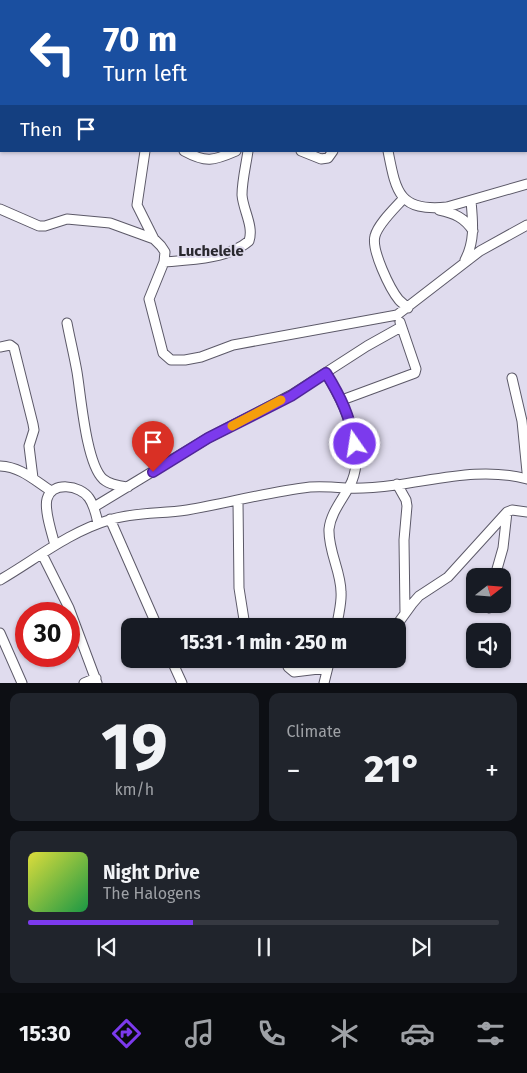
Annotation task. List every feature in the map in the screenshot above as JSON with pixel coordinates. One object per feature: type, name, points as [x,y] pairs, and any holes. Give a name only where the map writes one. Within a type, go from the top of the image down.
[{"type":"street","points":[[145,152],[137,205],[154,239],[164,252],[164,262],[149,299],[163,353],[171,360],[201,357],[233,345],[397,315],[463,262],[491,244],[527,225]]},
{"type":"street","points":[[186,152],[198,159],[207,160],[233,152]]},
{"type":"street","points":[[164,262],[208,258],[244,246],[249,241],[250,230],[242,192],[248,152]]},
{"type":"street","points":[[304,152],[321,159],[328,158],[333,152]]},
{"type":"street","points":[[388,152],[396,188],[403,199],[421,207],[459,216],[474,232]]},
{"type":"street","points":[[434,209],[447,208],[527,184]]},
{"type":"street","points":[[403,199],[379,228],[375,236],[374,246],[390,286],[400,302],[408,308]]},
{"type":"street","points":[[463,262],[470,250],[474,232],[471,201]]},
{"type":"street","points":[[0,209],[39,226],[67,219],[110,223],[154,239]]},
{"type":"street","points":[[342,400],[415,373],[416,369],[397,315]]},
{"type":"street","points":[[66,323],[96,470],[104,479],[114,485],[128,487]]},
{"type":"street","points":[[94,506],[208,438],[291,396],[367,346],[401,327]]},
{"type":"street","points":[[0,347],[10,345],[14,348],[34,430],[29,446],[33,478]]},
{"type":"street","points":[[326,373],[342,400],[351,424],[355,452],[352,480],[330,520],[329,530],[333,559],[341,592],[338,618]]},
{"type":"street","points":[[512,378],[522,421],[527,472]]},
{"type":"street","points":[[0,466],[12,467],[33,478],[51,491]]},
{"type":"street","points":[[0,580],[55,545],[98,523],[125,516],[184,510],[308,487],[348,488],[397,484],[462,474],[505,474],[527,479]]},
{"type":"street","points":[[397,484],[406,500],[407,506],[404,540],[405,613]]},
{"type":"street","points":[[55,545],[46,500],[51,491],[68,487],[81,490],[88,496],[94,506],[98,523]]},
{"type":"street","points":[[238,501],[239,588],[244,618]]},
{"type":"street","points":[[402,618],[420,596],[448,577],[507,512],[512,510],[527,512]]},
{"type":"street","points":[[497,568],[503,548],[507,512]]},
{"type":"street","points":[[110,519],[153,618]]},
{"type":"street","points":[[42,554],[69,608],[96,681],[84,683]]},
{"type":"street","points":[[0,632],[22,683]]},
{"type":"street","points":[[175,668],[182,683]]},
{"type":"street","points":[[289,668],[294,672],[309,668]]},
{"type":"street","points":[[324,683],[327,668]]},
{"type":"slow traffic","points":[[232,426],[281,400]]},
{"type":"district","name":"Luchelele","points":[[211,251]]},
{"type":"route","points":[[153,472],[208,438],[291,396],[326,373],[342,400],[351,424],[355,444]]}]
